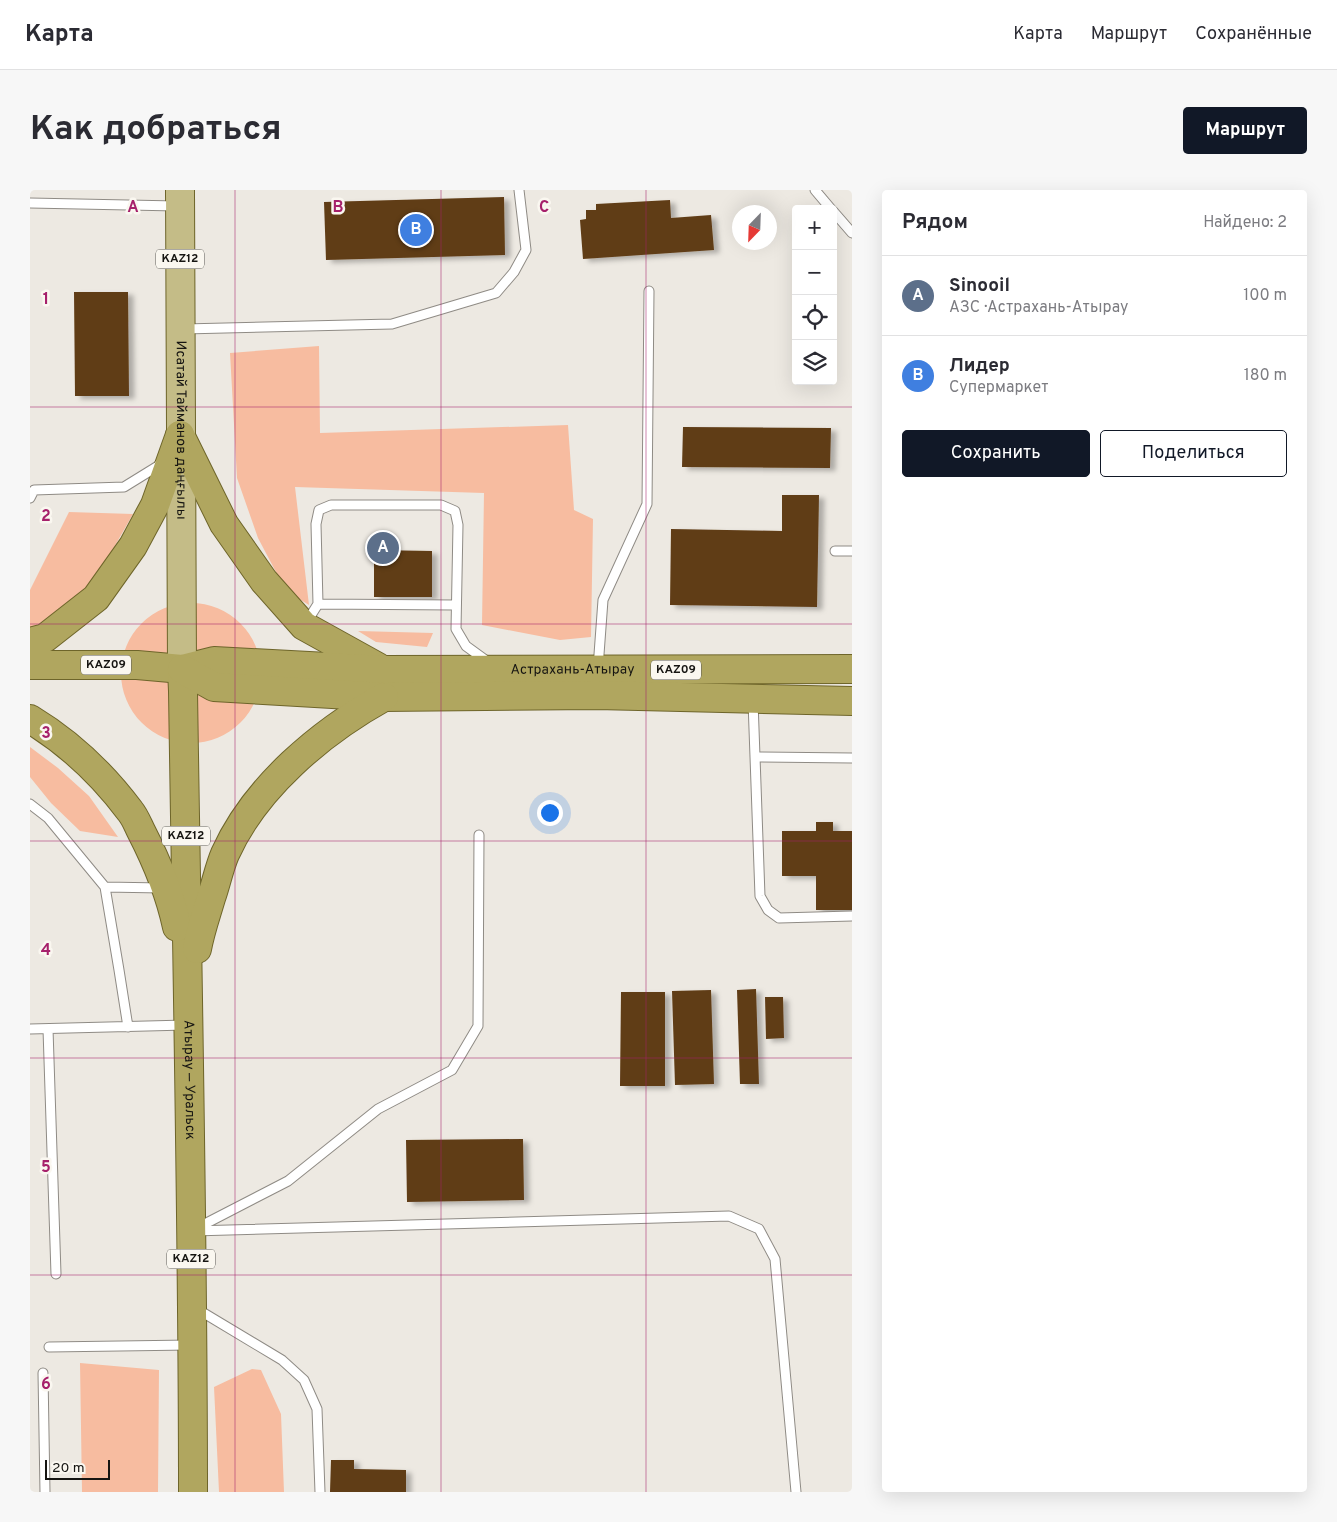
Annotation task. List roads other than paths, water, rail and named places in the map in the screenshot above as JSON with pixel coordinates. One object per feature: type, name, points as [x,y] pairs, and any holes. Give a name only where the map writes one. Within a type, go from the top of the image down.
[{"type":"highway","points":[[180,436],[224,524],[264,582],[311,615],[384,684],[356,712],[322,738],[279,776],[247,815],[225,855],[207,910],[198,944],[189,1014]]},
{"type":"highway","points":[[30,642],[45,638],[96,598],[134,546],[155,506],[180,436]]},
{"type":"highway","name":"KAZ09","points":[[30,666],[137,665],[182,669],[214,661],[384,684]]},
{"type":"highway","name":"Атырау — Уральск","points":[[182,669],[189,1014],[190,1231],[193,1306],[193,1492]]},
{"type":"highway","name":"Астрахань-Атырау","points":[[384,684],[501,671],[852,670]]},
{"type":"highway","name":"Астрахань-Атырау","points":[[384,684],[598,694],[852,701]]},
{"type":"highway","points":[[30,719],[49,730],[96,770],[131,812],[153,853],[172,906],[181,942],[189,1014]]},
{"type":"main road","name":"Исатай Тайманов даңғылы","points":[[180,198],[182,669]]},
{"type":"lane","points":[[180,329],[392,324],[496,293],[514,272],[526,250],[519,190]]},
{"type":"lane","points":[[815,190],[828,205]]},
{"type":"lane","points":[[30,203],[180,198]]},
{"type":"lane","points":[[837,216],[852,233]]},
{"type":"lane","points":[[598,670],[602,600],[647,504],[649,291]]},
{"type":"lane","points":[[31,493],[124,488],[158,466],[180,436]]},
{"type":"lane","points":[[455,605],[311,615],[318,510],[331,505],[441,505],[455,511],[458,525],[456,629],[466,646],[501,671]]},
{"type":"lane","points":[[835,551],[852,550]]},
{"type":"lane","points":[[752,698],[756,758],[760,896],[768,910],[779,918],[852,916]]},
{"type":"lane","points":[[756,758],[852,758]]},
{"type":"lane","points":[[30,804],[48,818],[104,887],[128,1027]]},
{"type":"lane","points":[[190,1231],[288,1181],[378,1109],[452,1070],[478,1026],[478,835]]},
{"type":"lane","points":[[104,887],[166,888]]},
{"type":"lane","points":[[30,1029],[128,1027],[189,1014]]},
{"type":"lane","points":[[48,1029],[56,1274]]},
{"type":"lane","points":[[190,1231],[729,1216],[759,1229],[775,1259],[796,1492]]},
{"type":"lane","points":[[193,1306],[282,1360],[304,1380],[317,1409],[320,1492]]},
{"type":"lane","points":[[49,1347],[193,1345]]},
{"type":"lane","points":[[43,1373],[46,1492]]},
{"type":"place","name":"Лидер","points":[[416,230]]},
{"type":"place","name":"Sinooil","points":[[383,548]]}]
